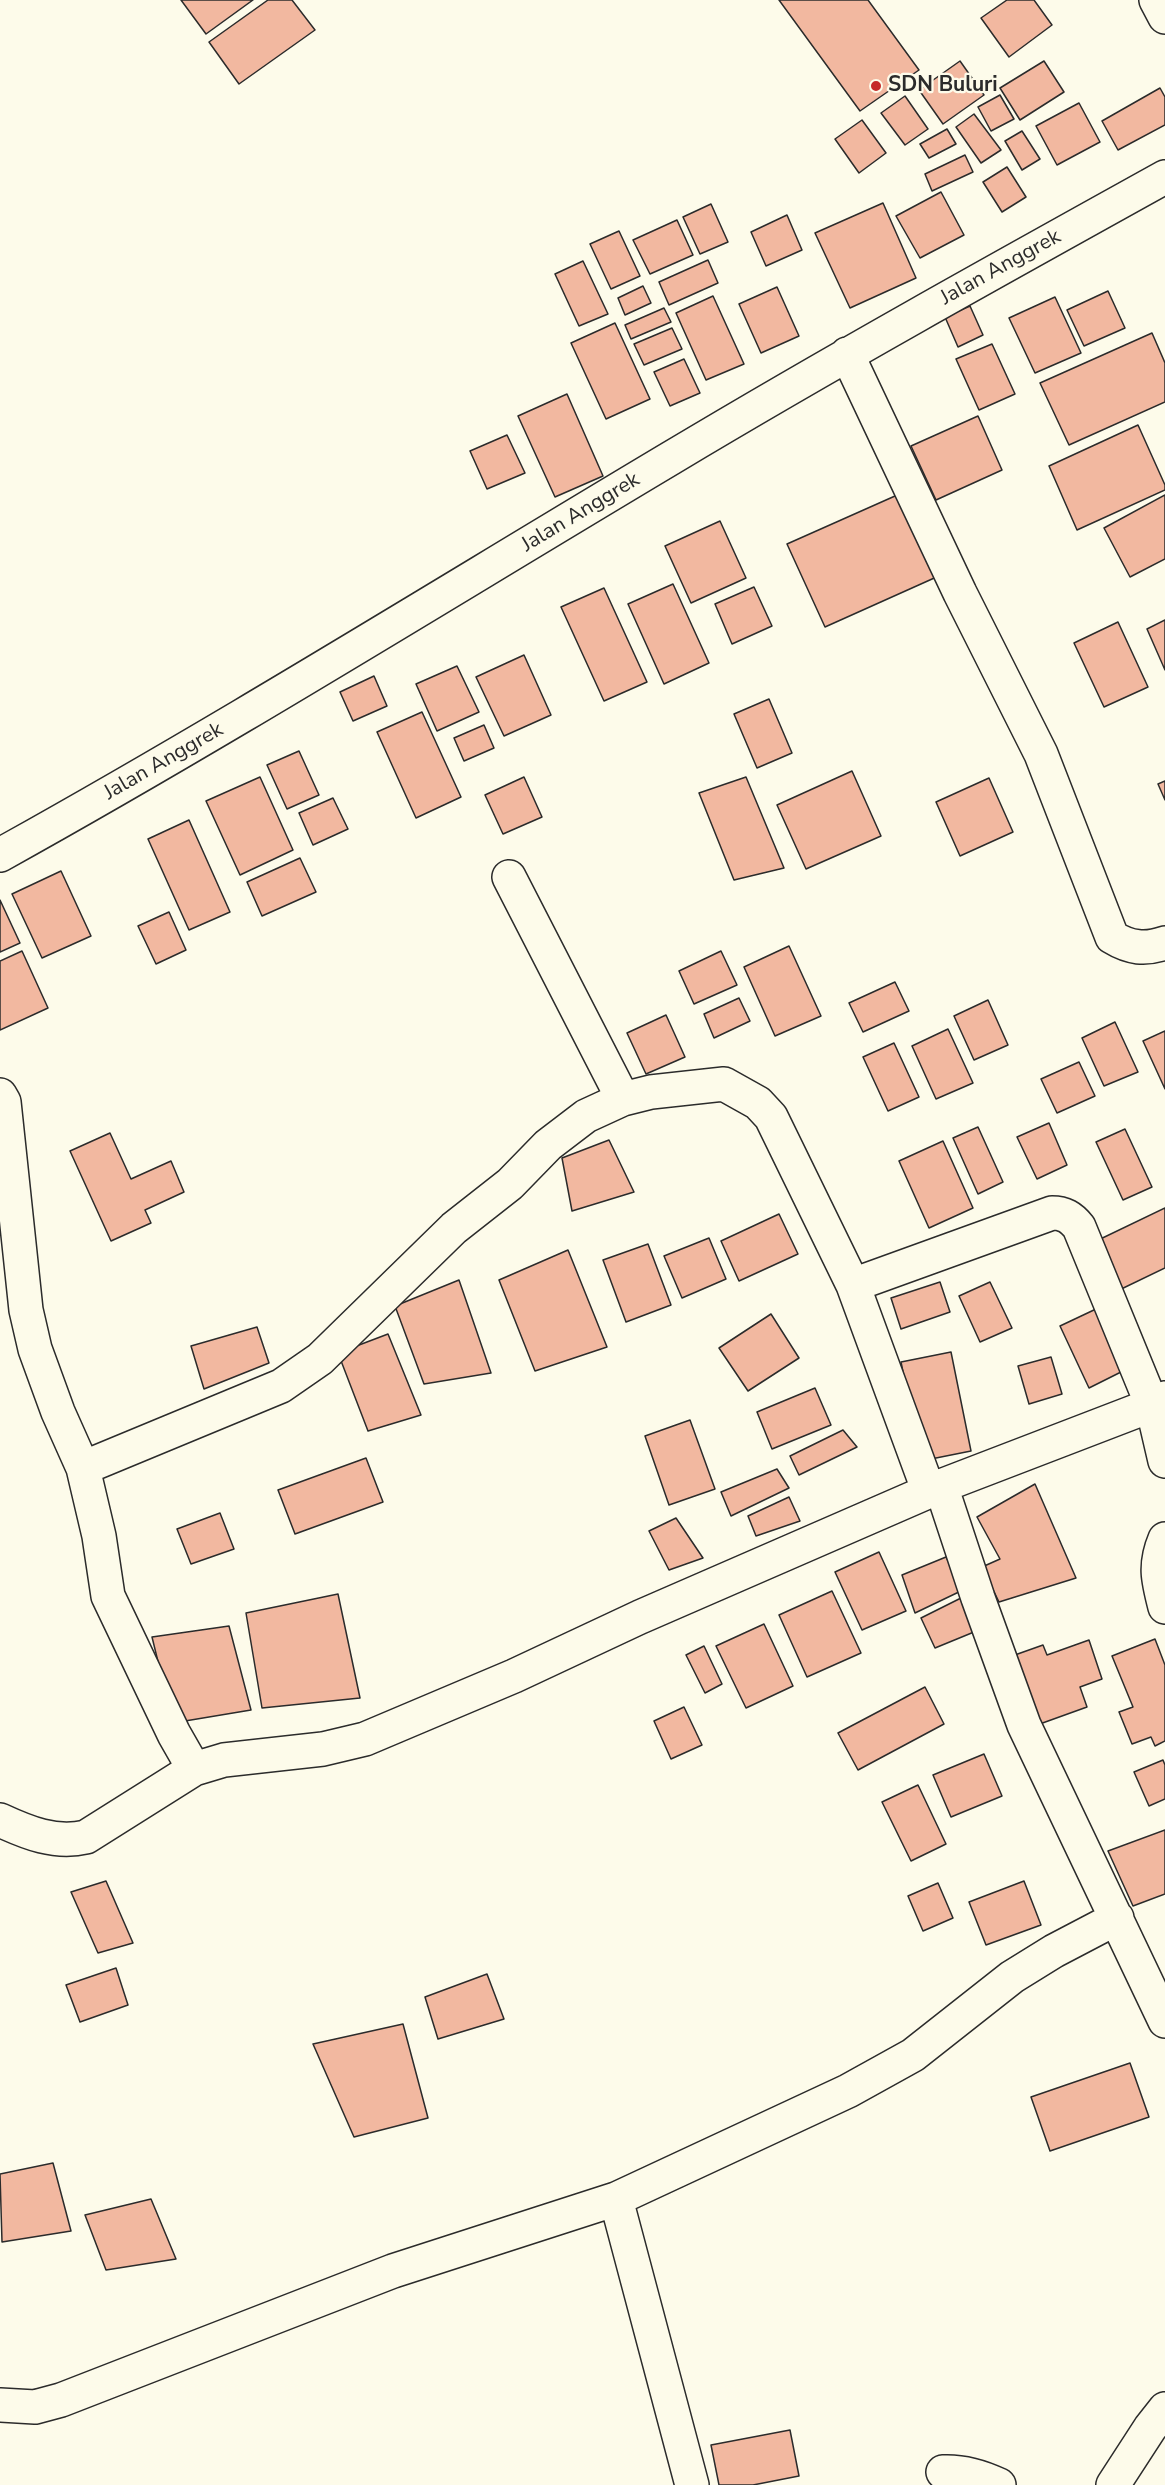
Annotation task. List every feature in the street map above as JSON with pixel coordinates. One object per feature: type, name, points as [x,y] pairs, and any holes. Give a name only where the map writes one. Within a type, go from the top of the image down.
[{"type":"main road","points":[[1156,0],[1165,17]]},
{"type":"main road","name":"Jalan Anggrek","points":[[0,855],[110,794],[410,618],[668,459],[847,354],[1165,177]]},
{"type":"main road","points":[[847,354],[960,593],[1041,754],[1112,937],[1122,943],[1142,948],[1151,948],[1165,942]]},
{"type":"main road","points":[[509,877],[623,1100]]},
{"type":"main road","points":[[83,1468],[281,1386],[320,1359],[454,1228],[510,1184],[549,1145],[586,1116],[623,1100],[651,1092],[724,1084],[758,1102],[771,1117],[853,1285],[978,1598],[1024,1725],[1165,2021]]},
{"type":"main road","points":[[0,1095],[4,1102],[28,1320],[35,1349],[54,1402],[83,1468],[99,1536],[108,1596],[174,1734],[194,1768]]},
{"type":"main road","points":[[853,1285],[1052,1213],[1067,1215],[1078,1227],[1159,1402],[1165,1461]]},
{"type":"main road","points":[[0,1820],[36,1836],[73,1840],[86,1837],[194,1768],[224,1760],[323,1749],[364,1739],[514,1676],[640,1617],[935,1489],[1159,1402]]},
{"type":"main road","points":[[1165,1539],[1157,1558],[1158,1583],[1165,1607]]},
{"type":"main road","points":[[0,2405],[35,2407],[62,2400],[393,2271],[616,2199],[848,2091],[913,2055],[1012,1977],[1054,1951],[1117,1918]]},
{"type":"main road","points":[[616,2199],[692,2485]]},
{"type":"main road","points":[[1113,2485],[1165,2409]]},
{"type":"main road","points":[[943,2472],[957,2471],[973,2474],[999,2485]]},
{"type":"building","points":[[181,0],[253,0],[206,34]]},
{"type":"building","points":[[268,0],[292,0],[315,30],[239,84],[209,42]]},
{"type":"building","points":[[779,0],[868,0],[919,70],[860,111]]},
{"type":"building","points":[[1007,0],[1034,0],[1052,25],[1009,57],[981,18]]},
{"type":"building","points":[[960,61],[984,95],[943,124],[919,90]]},
{"type":"building","points":[[1044,61],[1064,92],[1020,120],[1000,88]]},
{"type":"building","points":[[1160,88],[1165,97],[1165,125],[1118,150],[1102,121]]},
{"type":"building","points":[[1000,95],[1014,119],[991,131],[978,107]]},
{"type":"building","points":[[905,96],[928,129],[905,145],[881,113]]},
{"type":"building","points":[[1079,103],[1100,142],[1057,165],[1036,126]]},
{"type":"building","points":[[974,114],[1001,150],[981,163],[956,127]]},
{"type":"building","points":[[862,120],[886,153],[859,173],[835,139]]},
{"type":"building","points":[[947,129],[956,144],[929,158],[920,144]]},
{"type":"building","points":[[1022,131],[1040,159],[1022,170],[1005,141]]},
{"type":"building","points":[[965,155],[973,172],[932,191],[925,174]]},
{"type":"building","points":[[1007,167],[1026,197],[1002,212],[983,182]]},
{"type":"building","points":[[941,192],[964,235],[920,258],[896,216]]},
{"type":"building","points":[[883,203],[916,278],[850,308],[815,233]]},
{"type":"building","points":[[711,204],[728,242],[700,254],[683,217]]},
{"type":"building","points":[[787,215],[802,250],[766,266],[751,232]]},
{"type":"building","points":[[677,220],[693,255],[650,274],[633,240]]},
{"type":"building","points":[[619,231],[640,276],[611,289],[590,244]]},
{"type":"building","points":[[708,260],[718,283],[669,305],[659,282]]},
{"type":"building","points":[[583,261],[608,314],[579,326],[555,274]]},
{"type":"building","points":[[643,286],[651,303],[625,315],[618,298]]},
{"type":"building","points":[[777,287],[799,336],[761,353],[739,304]]},
{"type":"building","points":[[1108,291],[1125,328],[1084,346],[1067,310]]},
{"type":"building","points":[[713,296],[744,364],[706,380],[676,313]]},
{"type":"building","points":[[1055,297],[1081,353],[1035,373],[1009,318]]},
{"type":"building","points":[[970,306],[983,335],[958,347],[945,317]]},
{"type":"building","points":[[664,308],[671,322],[631,339],[625,325]]},
{"type":"building","points":[[615,323],[650,399],[606,419],[571,343]]},
{"type":"building","points":[[672,328],[682,349],[644,365],[634,344]]},
{"type":"building","points":[[1152,333],[1165,363],[1165,402],[1069,445],[1040,383]]},
{"type":"building","points":[[992,344],[1015,394],[979,410],[956,359]]},
{"type":"building","points":[[684,359],[700,393],[670,406],[654,372]]},
{"type":"building","points":[[567,394],[603,476],[555,497],[518,416]]},
{"type":"building","points":[[978,416],[1002,470],[936,500],[911,446]]},
{"type":"building","points":[[1138,425],[1165,485],[1165,490],[1077,530],[1049,466]]},
{"type":"building","points":[[507,435],[525,473],[487,489],[470,451]]},
{"type":"building","points":[[904,492],[941,575],[825,627],[787,544]]},
{"type":"building","points":[[1165,495],[1165,559],[1130,577],[1104,528]]},
{"type":"building","points":[[720,521],[746,578],[691,603],[665,546]]},
{"type":"building","points":[[673,584],[709,663],[664,684],[628,604]]},
{"type":"building","points":[[754,587],[772,626],[732,644],[715,604]]},
{"type":"building","points":[[604,588],[647,682],[604,701],[561,607]]},
{"type":"building","points":[[1165,620],[1165,670],[1147,629]]},
{"type":"building","points":[[1118,622],[1148,687],[1104,707],[1074,643]]},
{"type":"building","points":[[524,655],[551,715],[504,736],[476,677]]},
{"type":"building","points":[[457,666],[479,712],[437,731],[416,684]]},
{"type":"building","points":[[374,676],[387,706],[353,721],[340,692]]},
{"type":"building","points":[[769,699],[792,753],[757,768],[734,714]]},
{"type":"building","points":[[422,712],[461,797],[416,818],[377,732]]},
{"type":"building","points":[[484,725],[494,748],[464,761],[454,738]]},
{"type":"building","points":[[299,751],[319,795],[287,809],[267,765]]},
{"type":"building","points":[[852,771],[881,836],[806,869],[777,805]]},
{"type":"building","points":[[260,777],[293,850],[240,875],[206,801]]},
{"type":"building","points":[[524,777],[542,817],[503,834],[485,795]]},
{"type":"building","points":[[746,777],[784,868],[734,880],[699,793]]},
{"type":"building","points":[[989,778],[1013,832],[960,856],[936,802]]},
{"type":"building","points":[[1165,781],[1165,800],[1158,784]]},
{"type":"building","points":[[333,798],[348,829],[313,845],[299,813]]},
{"type":"building","points":[[189,820],[230,912],[189,930],[148,839]]},
{"type":"building","points":[[300,858],[316,892],[262,916],[247,882]]},
{"type":"building","points":[[61,871],[91,936],[42,958],[12,894]]},
{"type":"building","points":[[0,900],[20,943],[0,952]]},
{"type":"building","points":[[169,912],[186,950],[156,964],[138,926]]},
{"type":"building","points":[[789,946],[821,1016],[775,1036],[744,967]]},
{"type":"building","points":[[22,951],[48,1008],[0,1030],[0,961]]},
{"type":"building","points":[[721,951],[737,985],[694,1004],[679,971]]},
{"type":"building","points":[[895,982],[909,1011],[863,1032],[849,1003]]},
{"type":"building","points":[[739,998],[750,1021],[714,1038],[704,1014]]},
{"type":"building","points":[[988,1000],[1008,1045],[974,1060],[954,1016]]},
{"type":"building","points":[[666,1015],[685,1057],[646,1074],[627,1033]]},
{"type":"building","points":[[1115,1022],[1138,1072],[1104,1086],[1082,1038]]},
{"type":"building","points":[[948,1029],[973,1083],[936,1099],[912,1046]]},
{"type":"building","points":[[1165,1031],[1165,1089],[1143,1041]]},
{"type":"building","points":[[894,1043],[919,1097],[888,1111],[863,1057]]},
{"type":"building","points":[[1079,1062],[1095,1096],[1057,1113],[1041,1079]]},
{"type":"building","points":[[1049,1123],[1067,1165],[1037,1179],[1017,1137]]},
{"type":"building","points":[[978,1127],[1003,1182],[978,1194],[953,1138]]},
{"type":"building","points":[[1125,1129],[1152,1187],[1123,1200],[1096,1142]]},
{"type":"building","points":[[110,1133],[131,1179],[171,1161],[184,1192],[145,1210],[151,1223],[111,1241],[70,1151]]},
{"type":"building","points":[[609,1140],[634,1192],[572,1211],[562,1158]]},
{"type":"building","points":[[943,1141],[973,1208],[929,1228],[899,1161]]},
{"type":"building","points":[[1165,1208],[1165,1268],[1113,1293],[1090,1244]]},
{"type":"building","points":[[779,1214],[798,1254],[739,1281],[721,1241]]},
{"type":"building","points":[[709,1238],[726,1279],[682,1298],[664,1256]]},
{"type":"building","points":[[648,1244],[671,1305],[626,1322],[603,1260]]},
{"type":"building","points":[[568,1250],[607,1347],[535,1371],[499,1280]]},
{"type":"building","points":[[459,1280],[491,1373],[424,1384],[395,1306]]},
{"type":"building","points":[[940,1282],[950,1312],[901,1329],[891,1298]]},
{"type":"building","points":[[990,1282],[1012,1328],[980,1342],[959,1296]]},
{"type":"building","points":[[1096,1309],[1125,1370],[1089,1388],[1060,1326]]},
{"type":"building","points":[[771,1314],[799,1358],[748,1391],[719,1348]]},
{"type":"building","points":[[257,1327],[269,1363],[204,1389],[191,1346]]},
{"type":"building","points":[[388,1334],[421,1415],[368,1431],[338,1353]]},
{"type":"building","points":[[951,1352],[971,1451],[921,1461],[901,1362]]},
{"type":"building","points":[[1051,1357],[1062,1394],[1029,1404],[1018,1366]]},
{"type":"building","points":[[815,1388],[831,1425],[772,1449],[757,1412]]},
{"type":"building","points":[[690,1420],[715,1489],[669,1505],[645,1436]]},
{"type":"building","points":[[843,1430],[857,1447],[799,1475],[790,1456]]},
{"type":"building","points":[[366,1458],[383,1502],[295,1534],[278,1490]]},
{"type":"building","points":[[777,1469],[789,1488],[731,1516],[721,1492]]},
{"type":"building","points":[[1035,1484],[1076,1578],[999,1602],[982,1567],[1000,1559],[977,1517]]},
{"type":"building","points":[[789,1497],[800,1521],[756,1536],[748,1516]]},
{"type":"building","points":[[220,1513],[234,1549],[191,1564],[177,1529]]},
{"type":"building","points":[[676,1518],[703,1558],[669,1570],[649,1531]]},
{"type":"building","points":[[879,1552],[906,1611],[862,1630],[835,1572]]},
{"type":"building","points":[[946,1557],[963,1590],[915,1613],[902,1575]]},
{"type":"building","points":[[832,1591],[861,1653],[807,1677],[779,1615]]},
{"type":"building","points":[[338,1594],[360,1698],[262,1708],[246,1613]]},
{"type":"building","points":[[961,1598],[974,1632],[935,1648],[921,1618]]},
{"type":"building","points":[[764,1624],[793,1686],[746,1708],[716,1646]]},
{"type":"building","points":[[229,1626],[251,1710],[173,1723],[152,1637]]},
{"type":"building","points":[[1155,1639],[1165,1665],[1165,1741],[1155,1746],[1151,1737],[1132,1744],[1119,1712],[1133,1707],[1112,1656]]},
{"type":"building","points":[[1089,1640],[1102,1679],[1080,1687],[1087,1707],[1037,1725],[1012,1656],[1043,1645],[1047,1655]]},
{"type":"building","points":[[704,1646],[722,1684],[705,1693],[686,1655]]},
{"type":"building","points":[[925,1687],[944,1724],[858,1770],[838,1733]]},
{"type":"building","points":[[684,1707],[702,1745],[671,1759],[654,1721]]},
{"type":"building","points":[[984,1754],[1002,1796],[951,1817],[933,1775]]},
{"type":"building","points":[[1163,1760],[1165,1799],[1149,1806],[1134,1772]]},
{"type":"building","points":[[918,1785],[946,1844],[911,1861],[882,1802]]},
{"type":"building","points":[[1165,1830],[1165,1894],[1133,1906],[1108,1851]]},
{"type":"building","points":[[106,1881],[133,1943],[98,1953],[71,1892]]},
{"type":"building","points":[[1024,1881],[1041,1925],[986,1945],[969,1902]]},
{"type":"building","points":[[938,1883],[953,1918],[923,1931],[908,1896]]},
{"type":"building","points":[[116,1968],[128,2005],[80,2022],[66,1985]]},
{"type":"building","points":[[487,1974],[504,2019],[438,2039],[425,1997]]},
{"type":"building","points":[[403,2024],[428,2118],[354,2137],[313,2044]]},
{"type":"building","points":[[1130,2063],[1149,2117],[1050,2151],[1031,2097]]},
{"type":"building","points":[[53,2163],[71,2231],[2,2242],[0,2174]]},
{"type":"building","points":[[151,2199],[176,2259],[106,2270],[85,2215]]},
{"type":"building","points":[[790,2430],[799,2476],[753,2485],[719,2485],[711,2445]]},
{"type":"place","name":"SDN Buluri","points":[[876,86]]}]
